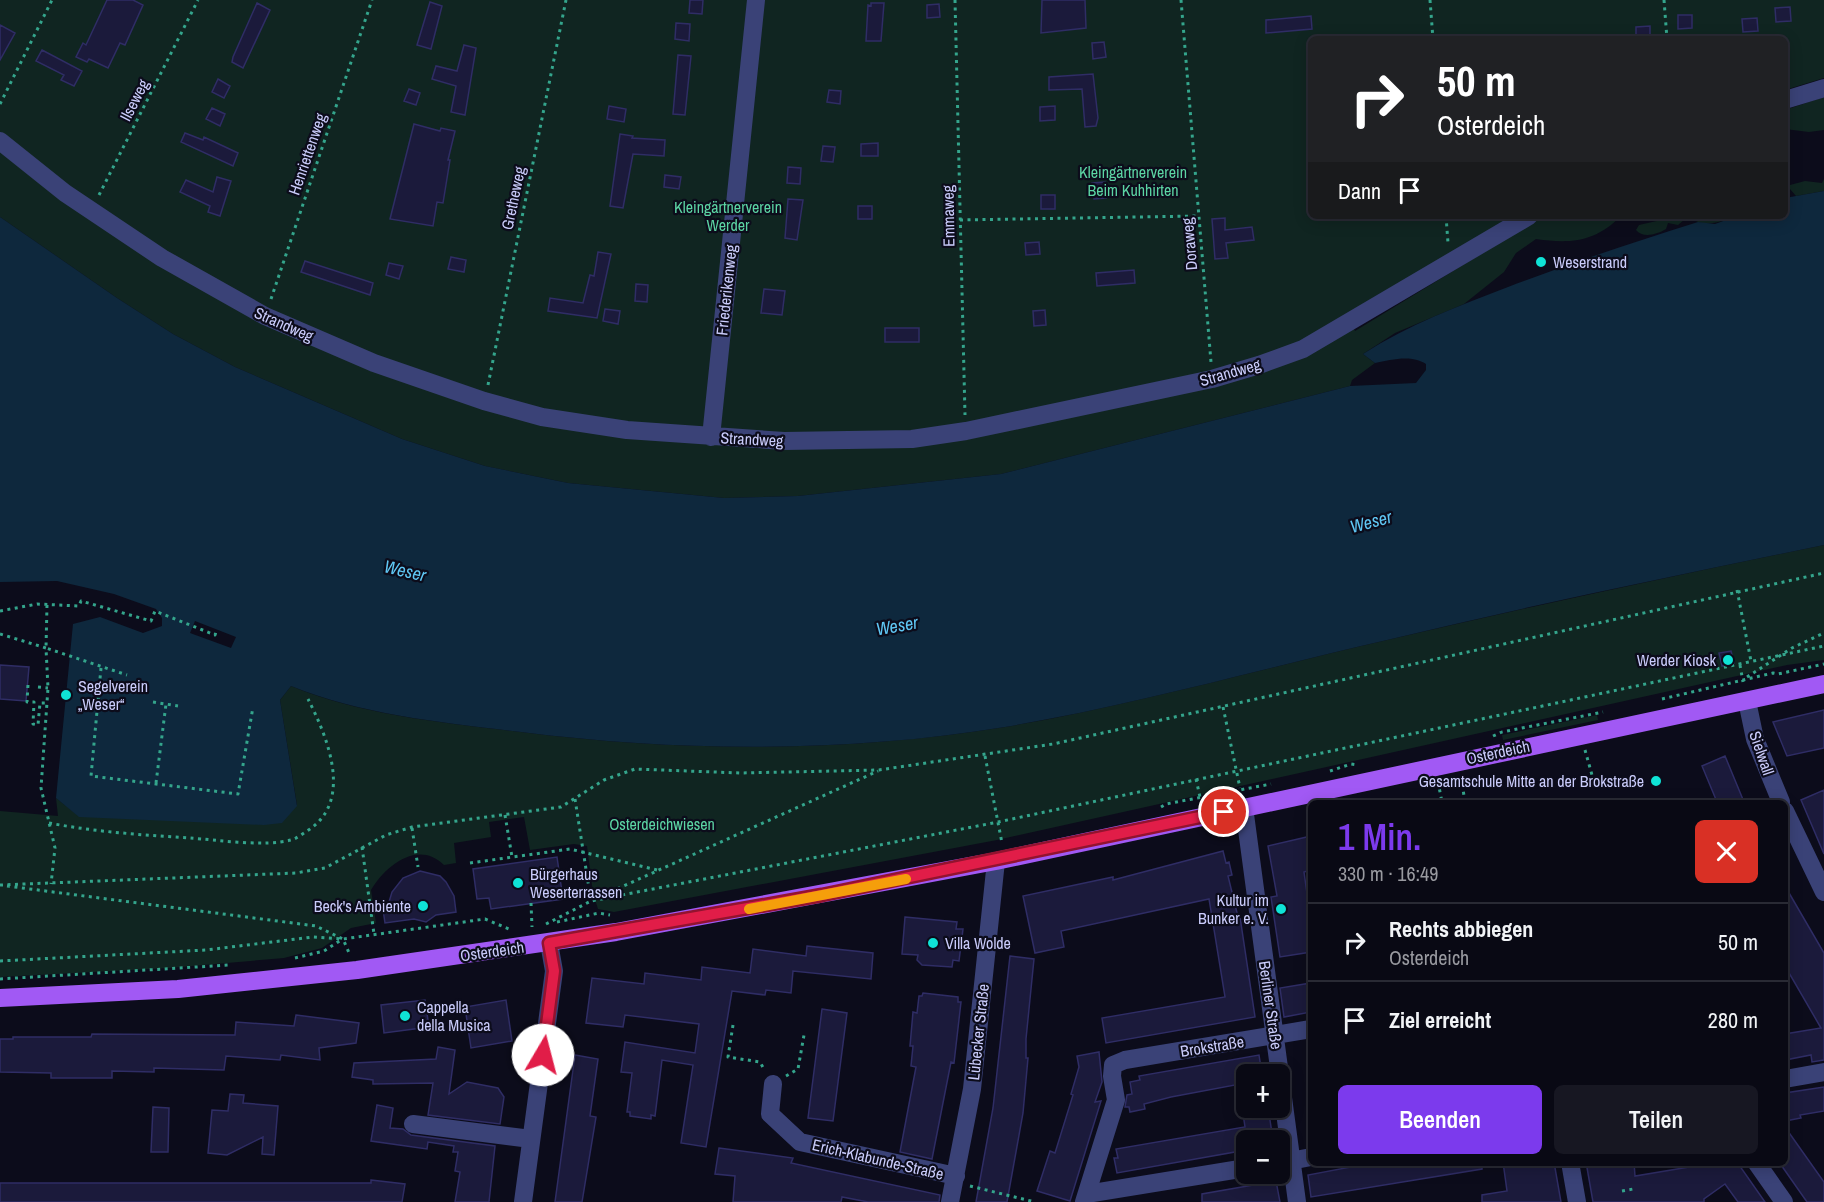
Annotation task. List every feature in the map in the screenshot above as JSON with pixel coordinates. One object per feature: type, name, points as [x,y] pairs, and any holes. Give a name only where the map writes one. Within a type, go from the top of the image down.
[{"type":"main road","name":"Osterdeich","points":[[0,998],[178,989],[357,970],[549,943],[800,899],[1001,860],[1581,734],[1824,684]]},
{"type":"street","name":"Friederikenweg","points":[[711,437],[756,0]]},
{"type":"street","points":[[1788,99],[1824,88]]},
{"type":"street","name":"Strandweg","points":[[0,141],[91,210],[162,258],[265,316],[374,363],[484,401],[542,417],[627,430],[784,441],[912,439],[966,431],[1212,379],[1302,349],[1524,219]]},
{"type":"street","name":"Sielwall","points":[[1747,701],[1755,740],[1780,800]]},
{"type":"street","name":"Berliner Straße","points":[[1244,807],[1275,1035],[1295,1160],[1297,1202]]},
{"type":"street","points":[[1788,816],[1817,866],[1824,892]]},
{"type":"street","name":"Lübecker Straße","points":[[950,1202],[972,1089],[1001,860]]},
{"type":"street","points":[[523,1202],[554,971],[549,943]]},
{"type":"street","name":"Brokstraße","points":[[1085,1198],[1116,1100],[1112,1076],[1113,1065],[1125,1060],[1308,1030]]},
{"type":"street","points":[[1788,1078],[1824,1072]]},
{"type":"street","name":"Erich-Klabunde-Straße","points":[[773,1084],[770,1114],[800,1142],[956,1176]]},
{"type":"street","points":[[413,1124],[531,1139]]},
{"type":"street","points":[[1571,1166],[1577,1202]]},
{"type":"street","points":[[1759,1166],[1784,1202]]},
{"type":"street","points":[[1085,1198],[1236,1170]]},
{"type":"path","points":[[0,104],[52,0]]},
{"type":"path","name":"Ilseweg","points":[[91,210],[198,0]]},
{"type":"path","name":"Henriettenweg","points":[[265,316],[372,0]]},
{"type":"path","name":"Gretheweg","points":[[484,401],[566,0]]},
{"type":"path","name":"Emmaweg","points":[[955,0],[966,431]]},
{"type":"path","name":"Doraweg","points":[[1181,0],[1212,379]]},
{"type":"path","points":[[1430,0],[1433,36]]},
{"type":"path","points":[[1664,0],[1667,36]]},
{"type":"path","points":[[960,220],[1199,216]]},
{"type":"path","points":[[1446,219],[1450,263]]},
{"type":"path","points":[[0,885],[296,873],[326,868],[386,835],[412,827],[561,807],[604,780],[635,769],[740,773],[879,770],[985,756],[1053,744],[1223,707],[1737,590],[1824,573]]},
{"type":"path","points":[[1737,590],[1751,661]]},
{"type":"path","points":[[0,611],[48,604],[79,606],[81,601],[151,621],[154,611],[215,635],[218,629]]},
{"type":"path","points":[[48,604],[46,648],[48,688],[40,788],[55,848],[51,884]]},
{"type":"path","points":[[1743,680],[1784,654],[1824,633]]},
{"type":"path","points":[[0,634],[127,675]]},
{"type":"path","points":[[591,901],[998,822],[1824,645]]},
{"type":"path","points":[[1740,664],[1743,680]]},
{"type":"path","points":[[1695,692],[1824,664]]},
{"type":"path","points":[[101,668],[91,776],[238,794],[253,707]]},
{"type":"path","points":[[28,685],[27,702],[34,702],[33,724],[38,725],[40,703],[47,703]]},
{"type":"path","points":[[38,687],[48,688]]},
{"type":"path","points":[[49,823],[99,832],[251,842],[292,840],[321,822],[332,793],[332,757],[322,727],[308,699]]},
{"type":"path","points":[[153,702],[178,706]]},
{"type":"path","points":[[156,783],[165,704]]},
{"type":"path","points":[[1223,707],[1240,789]]},
{"type":"path","points":[[1495,736],[1502,732],[1604,712]]},
{"type":"path","points":[[1581,734],[1592,775]]},
{"type":"path","points":[[985,756],[998,822],[1001,860]]},
{"type":"path","points":[[1332,771],[1335,768],[1358,765]]},
{"type":"path","points":[[531,903],[530,927],[546,924],[591,901],[879,770]]},
{"type":"path","points":[[1461,776],[1465,800]]},
{"type":"path","points":[[1196,779],[1200,797]]},
{"type":"path","points":[[1438,781],[1442,800]]},
{"type":"path","points":[[1159,808],[1166,804],[1275,784]]},
{"type":"path","points":[[575,799],[591,901]]},
{"type":"path","points":[[506,815],[512,857]]},
{"type":"path","points":[[412,827],[417,867]]},
{"type":"path","points":[[362,847],[374,934]]},
{"type":"path","points":[[470,863],[570,849],[659,870]]},
{"type":"path","points":[[0,885],[316,926],[343,939],[357,970]]},
{"type":"path","points":[[570,919],[599,914],[615,915]]},
{"type":"path","points":[[0,961],[206,950],[313,937],[343,939],[485,919],[509,929],[518,928]]},
{"type":"path","points":[[285,960],[324,951],[343,939]]},
{"type":"path","points":[[0,979],[240,964]]},
{"type":"path","points":[[733,1025],[728,1057],[760,1062],[773,1084],[798,1069],[804,1035]]},
{"type":"path","points":[[956,1176],[968,1186],[1035,1202]]},
{"type":"path","points":[[1622,1191],[1634,1189]]},
{"type":"green space","points":[[0,0],[1824,0],[1824,78],[1788,89],[1788,36],[1308,36],[1308,219],[1514,219],[1347,314],[1355,331],[1538,219],[1618,219],[1602,231],[1582,239],[1560,241],[1536,239],[1516,253],[1504,272],[1464,304],[1395,333],[1363,354],[1375,363],[1352,380],[1350,386],[1001,474],[798,496],[724,498],[568,483],[485,466],[402,439],[235,367],[173,334],[0,217]]},
{"type":"green space","points":[[1824,97],[1824,130],[1809,132],[1788,129],[1788,109]]},
{"type":"green space","points":[[1824,179],[1824,191],[1796,196],[1790,189],[1790,185],[1805,181],[1822,183]]},
{"type":"green space","points":[[1685,219],[1678,225],[1668,223],[1666,229],[1655,234],[1646,235],[1636,230],[1639,225],[1661,220]]},
{"type":"green space","points":[[1694,219],[1728,219],[1706,223]]},
{"type":"green space","name":"Osterdeichwiesen","points":[[1824,545],[1824,660],[1787,665],[997,840],[614,912],[598,909],[593,893],[587,846],[574,844],[530,850],[524,817],[489,822],[491,837],[454,843],[456,863],[444,865],[434,858],[413,855],[393,865],[371,890],[376,923],[351,928],[322,948],[284,958],[169,968],[0,977],[0,811],[58,816],[56,798],[80,817],[297,805],[280,700],[291,686],[374,711],[463,725],[581,739],[763,747],[884,742],[1005,727],[1101,708],[1496,615]]},
{"type":"green space","points":[[1597,715],[1598,720],[1503,740],[1502,735]]},
{"type":"water","name":"Weser","points":[[1824,191],[1824,545],[1496,615],[1101,708],[1005,727],[885,742],[763,747],[581,739],[463,725],[375,711],[318,696],[291,686],[280,700],[297,806],[282,823],[264,825],[79,817],[56,798],[73,624],[100,617],[143,633],[162,626],[162,618],[156,609],[114,594],[57,581],[0,582],[0,217],[173,334],[235,367],[402,439],[485,466],[568,483],[724,498],[798,496],[1001,474],[1350,386],[1416,383],[1426,370],[1426,364],[1407,358],[1375,363],[1363,354],[1398,334],[1489,294],[1579,261],[1698,222],[1715,224],[1729,219],[1788,219],[1788,197]]},
{"type":"pier","points":[[195,621],[236,637],[231,648],[190,633]]},
{"type":"building","points":[[107,0],[133,0],[143,5],[125,45],[120,43],[108,68],[89,59],[87,62],[76,57],[83,43],[86,45]]},
{"type":"building","points":[[690,0],[703,0],[702,14],[689,13]]},
{"type":"building","points":[[1042,0],[1085,0],[1086,28],[1041,33]]},
{"type":"building","points":[[430,2],[442,6],[431,49],[417,45]]},
{"type":"building","points":[[257,3],[270,10],[243,68],[232,62],[233,57]]},
{"type":"building","points":[[871,3],[884,3],[881,41],[866,41],[868,5],[871,6]]},
{"type":"building","points":[[939,4],[940,17],[927,18],[927,5]]},
{"type":"building","points":[[1790,7],[1791,21],[1776,22],[1775,8]]},
{"type":"building","points":[[1678,15],[1692,15],[1692,28],[1678,29]]},
{"type":"building","points":[[1311,16],[1312,29],[1266,33],[1266,20]]},
{"type":"building","points":[[1757,18],[1758,31],[1743,32],[1742,19]]},
{"type":"building","points":[[676,23],[690,24],[689,41],[675,39]]},
{"type":"building","points":[[0,25],[15,33],[0,60]]},
{"type":"building","points":[[1650,26],[1650,36],[1636,36],[1636,27]]},
{"type":"building","points":[[1104,42],[1106,57],[1093,59],[1092,43]]},
{"type":"building","points":[[464,45],[476,48],[465,115],[451,112],[456,86],[432,79],[436,66],[457,71]]},
{"type":"building","points":[[42,50],[82,71],[74,86],[61,80],[64,75],[36,61]]},
{"type":"building","points":[[678,55],[691,56],[685,115],[673,114]]},
{"type":"building","points":[[1093,74],[1098,118],[1096,126],[1085,127],[1082,89],[1049,90],[1049,77]]},
{"type":"building","points":[[218,79],[230,86],[224,98],[212,92]]},
{"type":"building","points":[[409,89],[420,93],[416,105],[404,101]]},
{"type":"building","points":[[829,90],[841,91],[840,104],[827,102]]},
{"type":"building","points":[[609,106],[626,109],[624,122],[607,119]]},
{"type":"building","points":[[1055,106],[1055,120],[1040,121],[1040,107]]},
{"type":"building","points":[[212,108],[225,114],[220,126],[206,119]]},
{"type":"building","points":[[414,124],[440,131],[441,128],[455,131],[448,160],[450,160],[443,203],[437,202],[433,226],[390,219]]},
{"type":"building","points":[[185,133],[203,140],[204,137],[238,153],[233,166],[181,142]]},
{"type":"building","points":[[620,134],[633,136],[632,138],[665,140],[664,156],[633,154],[623,208],[610,206]]},
{"type":"building","points":[[878,143],[878,156],[861,156],[861,144]]},
{"type":"building","points":[[823,146],[835,147],[833,162],[821,161]]},
{"type":"building","points":[[788,167],[801,168],[800,184],[787,183]]},
{"type":"building","points":[[665,175],[681,177],[679,189],[664,187]]},
{"type":"building","points":[[217,177],[231,181],[220,216],[208,212],[210,206],[180,192],[186,180],[213,192]]},
{"type":"building","points":[[1105,182],[1106,198],[1094,199],[1092,183]]},
{"type":"building","points":[[1041,195],[1055,195],[1055,209],[1041,209]]},
{"type":"building","points":[[788,199],[803,200],[797,240],[785,238]]},
{"type":"building","points":[[858,206],[872,206],[872,219],[858,219]]},
{"type":"building","points":[[1225,218],[1225,230],[1252,227],[1254,240],[1226,243],[1228,258],[1215,259],[1212,219]]},
{"type":"building","points":[[1039,242],[1040,254],[1026,255],[1025,243]]},
{"type":"building","points":[[598,252],[611,254],[597,318],[548,311],[550,298],[583,303],[590,275],[594,276]]},
{"type":"building","points":[[451,257],[466,260],[464,272],[448,269]]},
{"type":"building","points":[[305,261],[373,283],[370,295],[301,272]]},
{"type":"building","points":[[389,263],[403,266],[399,279],[386,275]]},
{"type":"building","points":[[1134,270],[1135,283],[1097,286],[1096,273]]},
{"type":"building","points":[[636,284],[648,285],[647,302],[635,301]]},
{"type":"building","points":[[764,289],[785,291],[782,315],[761,313]]},
{"type":"building","points":[[605,309],[620,311],[618,324],[603,321]]},
{"type":"building","points":[[1045,310],[1046,325],[1034,326],[1033,311]]},
{"type":"building","points":[[885,328],[919,328],[919,342],[885,342]]},
{"type":"building","points":[[1731,651],[1734,663],[1722,666],[1719,653]]},
{"type":"building","points":[[0,665],[29,667],[26,701],[0,699]]},
{"type":"building","points":[[1824,710],[1824,748],[1787,756],[1773,722]]},
{"type":"building","points":[[1725,756],[1743,800],[1716,800],[1702,766]]},
{"type":"building","points":[[1824,790],[1824,854],[1801,800]]},
{"type":"building","points":[[1308,837],[1308,871],[1304,872],[1308,901],[1308,952],[1280,957],[1271,897],[1277,896],[1268,846]]},
{"type":"building","points":[[1223,851],[1232,875],[1228,876],[1238,917],[1240,917],[1255,1017],[1106,1043],[1102,1018],[1225,997],[1209,899],[1061,931],[1064,947],[1035,953],[1023,896],[1113,877],[1113,880]]},
{"type":"building","name":"Bürgerhaus Weserterrassen","points":[[557,857],[563,899],[491,909],[489,898],[477,899],[473,869]]},
{"type":"building","points":[[420,871],[440,876],[446,882],[454,896],[456,912],[436,915],[426,922],[414,919],[385,923],[382,903],[389,902],[392,892],[403,878]]},
{"type":"building","points":[[1788,891],[1824,953],[1824,1060],[1812,1062],[1811,1055],[1788,1059],[1788,1034],[1821,1028],[1788,971]]},
{"type":"building","name":"Villa Wolde","points":[[905,917],[957,922],[956,929],[963,929],[959,961],[953,960],[952,967],[922,965],[917,960],[918,955],[902,954]]},
{"type":"building","points":[[807,946],[873,953],[871,979],[793,971],[791,993],[766,990],[765,995],[732,991],[706,1147],[681,1143],[693,1065],[662,1060],[655,1116],[651,1115],[651,1119],[630,1116],[630,1112],[627,1112],[632,1073],[621,1072],[625,1042],[695,1053],[699,1024],[625,1015],[623,1027],[586,1023],[592,978],[644,984],[645,973],[701,980],[702,967],[750,973],[753,949],[806,956]]},
{"type":"building","points":[[1010,956],[1034,959],[1026,1039],[1026,1058],[1028,1058],[1023,1113],[1007,1202],[976,1202],[993,1108]]},
{"type":"building","points":[[1308,983],[1308,1013],[1284,1017],[1280,988]]},
{"type":"building","points":[[923,993],[958,997],[958,1002],[961,1002],[954,1063],[951,1062],[932,1159],[900,1152],[916,1067],[911,1066],[913,1012],[917,1013],[919,996]]},
{"type":"building","name":"Cappella della Musica","points":[[425,1000],[429,1027],[384,1033],[381,1005]]},
{"type":"building","points":[[506,1000],[512,1041],[471,1048],[465,1007]]},
{"type":"building","points":[[822,1009],[847,1013],[833,1121],[808,1118]]},
{"type":"building","points":[[296,1015],[359,1023],[356,1043],[319,1048],[320,1060],[281,1055],[280,1060],[226,1056],[224,1070],[154,1068],[154,1072],[112,1071],[112,1078],[51,1078],[51,1073],[0,1072],[0,1039],[91,1037],[92,1034],[235,1035],[236,1022],[294,1026]]},
{"type":"building","points":[[438,1047],[455,1050],[449,1094],[467,1082],[498,1088],[504,1097],[500,1124],[428,1115],[433,1083],[373,1084],[373,1080],[352,1077],[354,1063],[436,1059]]},
{"type":"building","points":[[1099,1052],[1102,1082],[1095,1102],[1101,1101],[1070,1201],[1037,1191],[1050,1151],[1055,1153],[1073,1095],[1071,1094],[1079,1067],[1077,1056]]},
{"type":"building","points":[[575,1055],[598,1059],[590,1116],[596,1117],[582,1202],[555,1202]]},
{"type":"building","points":[[1259,1055],[1260,1064],[1236,1064],[1236,1085],[1171,1097],[1144,1104],[1145,1109],[1130,1112],[1129,1107],[1125,1107],[1127,1095],[1132,1094],[1130,1082],[1140,1080],[1139,1076]]},
{"type":"building","points":[[1824,1087],[1824,1111],[1800,1115],[1801,1118],[1788,1120],[1788,1093]]},
{"type":"building","points":[[230,1094],[244,1095],[243,1103],[278,1106],[274,1155],[262,1154],[263,1137],[227,1155],[208,1153],[212,1110],[228,1111]]},
{"type":"building","points":[[377,1105],[393,1108],[390,1128],[403,1129],[411,1135],[495,1146],[489,1202],[455,1202],[460,1172],[455,1171],[458,1152],[453,1152],[454,1146],[428,1142],[427,1149],[371,1141]]},
{"type":"building","points":[[153,1107],[169,1108],[168,1152],[151,1152]]},
{"type":"building","points":[[1244,1118],[1270,1118],[1271,1130],[1236,1130],[1236,1152],[1117,1173],[1114,1158],[1118,1158],[1116,1149],[1245,1127]]},
{"type":"building","points":[[1788,1131],[1824,1182],[1824,1202],[1807,1202],[1782,1166],[1788,1166]]},
{"type":"building","points":[[719,1148],[793,1158],[791,1163],[940,1195],[939,1202],[868,1202],[842,1197],[841,1202],[733,1202],[735,1176],[715,1174]]},
{"type":"building","points":[[1356,1166],[1482,1166],[1482,1169],[1311,1197],[1308,1175]]},
{"type":"building","points":[[1504,1166],[1555,1166],[1561,1202],[1482,1202],[1482,1195],[1507,1191]]},
{"type":"building","points":[[1587,1166],[1634,1166],[1635,1176],[1695,1166],[1740,1166],[1765,1202],[1738,1202],[1725,1184],[1704,1199],[1704,1202],[1593,1202]]},
{"type":"building","points":[[371,1180],[405,1184],[402,1202],[0,1202],[0,1183],[371,1183]]},
{"type":"building","points":[[1259,1184],[1277,1184],[1280,1202],[1202,1202],[1202,1194]]},
{"type":"slow traffic","points":[[749,909],[906,879]]},
{"type":"place","name":"Weserstrand","points":[[1541,262]]},
{"type":"place","name":"Werder Kiosk","points":[[1728,660]]},
{"type":"place","name":"Segelverein „Weser“","points":[[66,695]]},
{"type":"place","name":"Gesamtschule Mitte an der Brokstraße","points":[[1656,781]]},
{"type":"place","name":"Bürgerhaus Weserterrassen","points":[[518,883]]},
{"type":"place","name":"Beck's Ambiente","points":[[423,906]]},
{"type":"place","name":"Kultur im Bunker e. V.","points":[[1281,909]]},
{"type":"place","name":"Villa Wolde","points":[[933,943]]},
{"type":"place","name":"Cappella della Musica","points":[[405,1016]]},
{"type":"route","points":[[543,1055],[554,971],[549,943],[822,895],[1006,859],[1224,812]]},
{"type":"park label","name":"Kleingärtnerverein Beim Kuhhirten","points":[[1133,181]]},
{"type":"park label","name":"Kleingärtnerverein Werder","points":[[728,216]]}]
